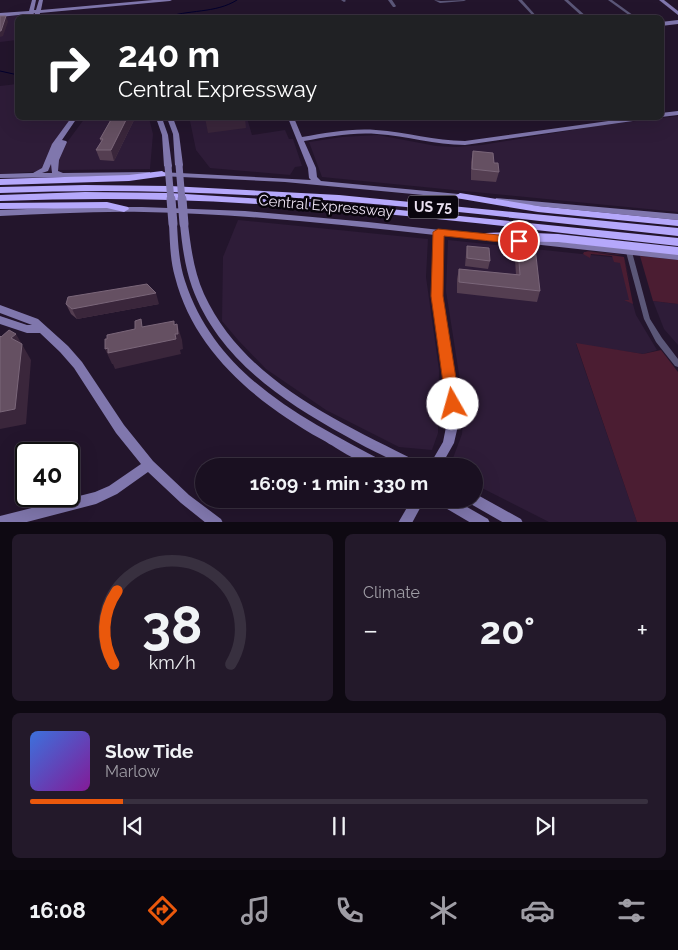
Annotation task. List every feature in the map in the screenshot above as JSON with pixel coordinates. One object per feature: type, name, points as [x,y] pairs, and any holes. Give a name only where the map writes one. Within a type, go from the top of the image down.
[{"type":"highway","points":[[0,182],[129,178],[162,174]]},
{"type":"highway","name":"Central Expressway","points":[[0,190],[137,187],[257,191],[678,232]]},
{"type":"highway","name":"Central Expressway","points":[[0,198],[127,195],[257,200],[678,242]]},
{"type":"highway","points":[[460,196],[538,208],[678,223]]},
{"type":"highway","points":[[0,206],[107,205],[124,209]]},
{"type":"highway","points":[[486,237],[544,238],[678,251]]},
{"type":"main road","points":[[34,0],[34,13]]},
{"type":"main road","points":[[34,13],[41,0]]},
{"type":"main road","points":[[0,14],[34,13],[141,0]]},
{"type":"main road","points":[[117,3],[170,0]]},
{"type":"main road","points":[[661,0],[678,13]]},
{"type":"main road","points":[[664,24],[678,22]]},
{"type":"main road","points":[[664,114],[678,112]]},
{"type":"main road","points":[[32,174],[45,170],[73,120]]},
{"type":"main road","points":[[60,174],[54,169],[60,144],[79,120]]},
{"type":"main road","points":[[160,120],[164,129],[180,280],[193,315],[209,341],[228,364],[272,403],[316,431],[366,458]]},
{"type":"main road","points":[[171,120],[176,134],[184,224],[194,278],[208,311],[222,333],[243,359],[282,392],[314,413],[399,458]]},
{"type":"main road","points":[[292,120],[313,171],[313,178],[320,184]]},
{"type":"main road","points":[[300,139],[355,132],[374,132],[439,142],[465,143],[626,120]]},
{"type":"main road","points":[[294,181],[304,178],[309,164]]},
{"type":"main road","name":"Central Expressway","points":[[0,176],[32,174],[162,174],[294,181],[678,217]]},
{"type":"main road","name":"Central Expressway","points":[[0,214],[124,209],[281,216],[678,257]]},
{"type":"main road","points":[[438,232],[437,296],[450,373],[454,417],[448,443],[440,458]]},
{"type":"main road","points":[[0,309],[35,322],[40,329],[64,349],[78,365],[116,423],[149,465],[185,499],[217,522]]},
{"type":"main road","points":[[0,320],[28,329],[40,329]]},
{"type":"main road","points":[[209,341],[222,333]]},
{"type":"main road","points":[[272,403],[282,392]]},
{"type":"main road","points":[[0,522],[96,498],[113,490],[149,465]]},
{"type":"main road","points":[[483,504],[517,522]]},
{"type":"main road","points":[[404,522],[413,508]]},
{"type":"main road","points":[[457,508],[484,522]]},
{"type":"street","points":[[390,0],[394,6]]},
{"type":"street","points":[[436,0],[440,2],[464,0]]},
{"type":"street","points":[[520,0],[534,15]]},
{"type":"street","points":[[566,0],[584,15]]},
{"type":"street","points":[[610,0],[632,15]]},
{"type":"street","points":[[629,252],[647,318],[659,340],[678,364]]},
{"type":"shaded area","points":[[15,16],[15,40],[0,42],[0,17]]},
{"type":"shaded area","points":[[15,84],[15,120],[71,120],[52,145],[65,145],[84,120],[150,120],[153,134],[150,169],[60,170],[0,174],[0,86]]},
{"type":"shaded area","points":[[678,116],[678,212],[322,177],[309,142],[342,137],[378,135],[436,146],[456,147],[482,145],[602,125],[644,120],[664,120],[664,118]]},
{"type":"shaded area","points":[[248,120],[252,135],[285,130],[289,139],[293,139],[302,166],[295,167],[290,175],[210,168],[196,150],[190,121]]},
{"type":"shaded area","points":[[238,220],[428,239],[426,277],[439,370],[438,433],[432,450],[399,447],[326,410],[266,369],[238,340],[222,321],[223,257]]},
{"type":"shaded area","points":[[448,240],[620,258],[636,315],[657,350],[643,354],[576,344],[637,522],[549,522],[483,489],[483,458],[453,458],[462,434],[464,406],[446,291]]},
{"type":"shaded area","points":[[585,251],[617,254],[621,255],[591,252],[624,257],[635,303],[624,258],[633,304],[624,300],[629,300],[620,263],[614,262],[612,256],[591,254],[590,258],[583,254],[588,252]]},
{"type":"shaded area","points":[[640,256],[678,260],[678,304],[653,301]]},
{"type":"shaded area","points":[[653,301],[678,304],[678,345],[664,329]]},
{"type":"shaded area","points":[[576,343],[643,354],[661,350],[678,372],[678,522],[637,522]]},
{"type":"building","points":[[0,16],[6,16],[1,31],[0,31]]},
{"type":"building","points":[[111,120],[126,120],[111,150],[96,150],[103,139],[100,139]]},
{"type":"building","points":[[473,151],[493,153],[494,163],[498,163],[499,172],[472,169]]},
{"type":"building","points":[[505,240],[531,243],[532,247],[535,247],[540,291],[459,282],[459,269],[520,275],[518,248],[506,245]]},
{"type":"building","points":[[467,246],[489,248],[490,261],[467,258]]},
{"type":"building","points":[[147,284],[156,293],[72,309],[66,304],[68,297]]},
{"type":"building","points":[[141,319],[142,327],[174,321],[174,325],[177,324],[178,334],[175,334],[176,339],[108,353],[108,348],[105,349],[107,335],[135,329],[135,321]]},
{"type":"building","points":[[9,330],[16,334],[11,338],[22,344],[15,409],[0,412],[0,336]]},
{"type":"waterway","points":[[173,15],[220,7],[237,0]]},
{"type":"waterway","points":[[0,71],[15,74]]},
{"type":"route","points":[[453,404],[437,296],[438,232],[519,241]]}]
